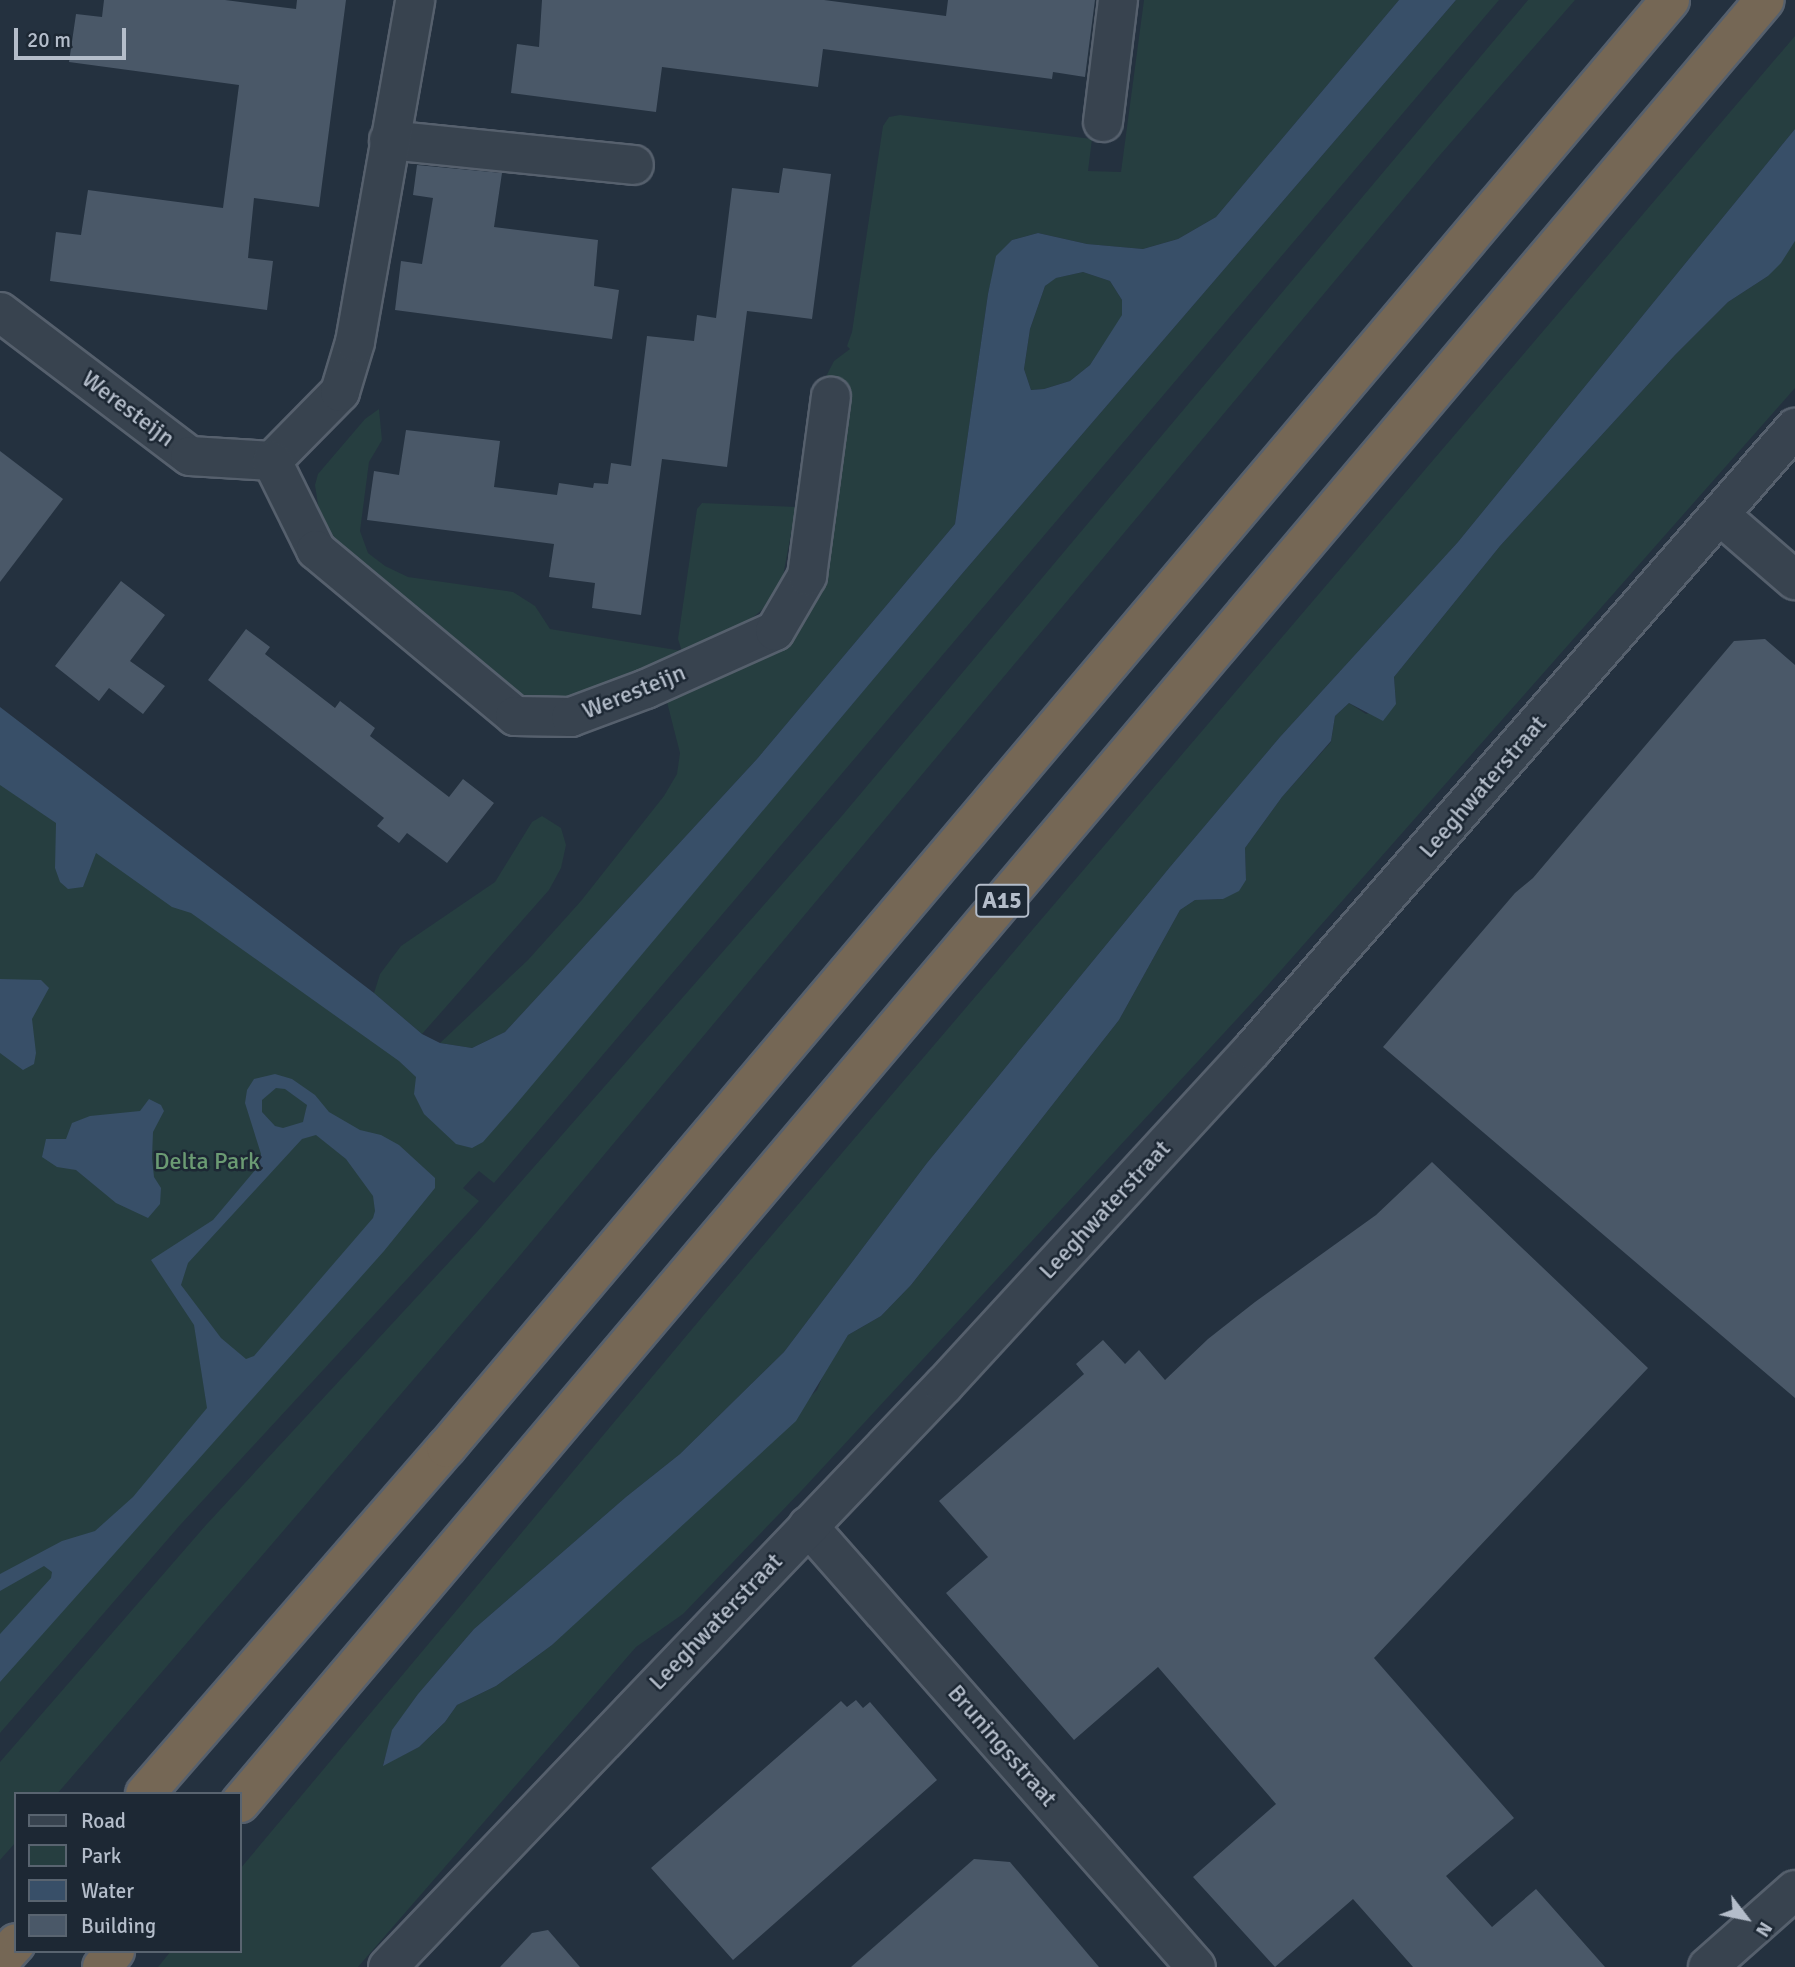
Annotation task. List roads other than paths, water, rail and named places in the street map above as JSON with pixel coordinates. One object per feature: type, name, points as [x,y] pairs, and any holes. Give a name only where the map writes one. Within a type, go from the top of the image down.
[{"type":"highway","points":[[147,1792],[455,1437],[1670,0]]},
{"type":"highway","name":"A15","points":[[242,1801],[1765,0]]},
{"type":"highway","points":[[0,1961],[14,1945]]},
{"type":"highway","points":[[102,1967],[113,1953]]},
{"type":"street","points":[[272,461],[340,392],[355,342],[415,0]]},
{"type":"street","points":[[1103,122],[1118,0]]},
{"type":"street","points":[[389,140],[634,165]]},
{"type":"street","name":"Weresteijn","points":[[0,312],[190,456],[272,461],[316,550],[515,716],[571,717],[646,689],[775,631],[807,576],[831,397]]},
{"type":"street","name":"Leeghwaterstraat","points":[[388,1967],[944,1385],[1243,1061],[1795,428]]},
{"type":"street","points":[[1721,516],[1795,580]]},
{"type":"street","name":"Bruningsstraat","points":[[808,1526],[1196,1967]]},
{"type":"street","points":[[1708,1967],[1795,1890]]},
{"type":"water","points":[[1399,0],[1456,0],[961,575],[512,1109],[483,1142],[472,1148],[456,1144],[424,1114],[414,1094],[416,1077],[399,1061],[191,913],[172,907],[96,853],[83,887],[68,889],[60,882],[55,868],[56,823],[0,785],[0,707],[374,993],[422,1034],[440,1043],[472,1048],[505,1032],[757,759],[955,524],[988,294],[996,256],[1012,240],[1038,233],[1087,244],[1143,249],[1178,239],[1216,217]],"holes":[[[1083,272],[1110,281],[1122,300],[1122,315],[1090,365],[1070,381],[1031,390],[1024,369],[1030,329],[1045,286],[1056,278]]]},
{"type":"water","points":[[1795,129],[1795,241],[1781,263],[1768,276],[1728,302],[1675,355],[1500,546],[1394,677],[1396,704],[1383,721],[1349,703],[1335,716],[1331,741],[1282,797],[1245,848],[1246,880],[1239,891],[1223,899],[1195,900],[1180,910],[1119,1020],[911,1285],[881,1316],[848,1335],[796,1421],[552,1645],[496,1686],[457,1705],[445,1722],[419,1747],[383,1766],[392,1730],[418,1694],[474,1629],[626,1497],[680,1454],[784,1352],[927,1163],[1170,867],[1280,737],[1458,542]]},
{"type":"water","points":[[0,979],[41,980],[49,988],[32,1019],[36,1053],[34,1064],[23,1070],[0,1053]]},
{"type":"water","points":[[275,1074],[292,1079],[315,1095],[329,1112],[360,1130],[381,1135],[399,1145],[435,1178],[435,1188],[384,1251],[0,1682],[0,1634],[51,1578],[52,1572],[44,1566],[0,1591],[0,1574],[62,1541],[95,1531],[133,1497],[207,1408],[194,1325],[151,1260],[213,1220],[256,1169],[261,1154],[245,1103],[247,1090],[254,1079]],"holes":[[[276,1088],[285,1089],[307,1105],[303,1122],[283,1128],[275,1126],[262,1112],[262,1100]],[[316,1135],[346,1159],[373,1196],[373,1218],[254,1356],[246,1359],[221,1338],[181,1285],[188,1263],[302,1139]]]},
{"type":"water","points":[[149,1099],[161,1105],[164,1111],[153,1132],[152,1158],[154,1177],[161,1188],[160,1204],[148,1218],[116,1203],[76,1170],[57,1167],[42,1157],[46,1139],[66,1139],[72,1123],[90,1116],[140,1111]]},
{"type":"park label","name":"Delta Park","points":[[207,1162]]}]
